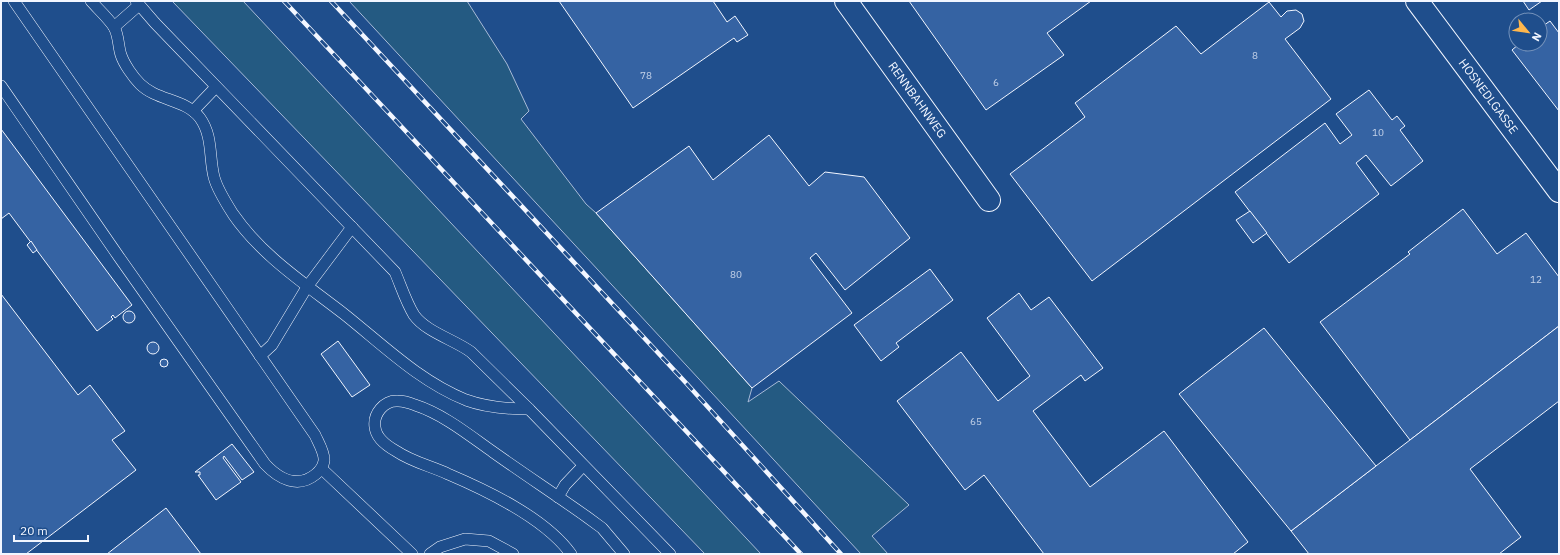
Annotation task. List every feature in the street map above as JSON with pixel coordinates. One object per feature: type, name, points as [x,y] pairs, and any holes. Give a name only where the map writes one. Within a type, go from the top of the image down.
[{"type":"street","name":"RENNBAHNWEG","points":[[846,1],[989,200]]},
{"type":"street","name":"HOSNEDLGASSE","points":[[1417,1],[1559,191]]},
{"type":"lane","points":[[1,86],[118,257],[265,464],[274,474],[294,482],[303,481],[312,477],[322,469],[324,459],[315,435],[14,1]]},
{"type":"lane","points":[[91,1],[114,27],[118,36],[121,56],[139,84],[148,92],[193,111],[200,119],[205,128],[210,145],[214,177],[221,193],[233,214],[255,241],[280,266],[307,288],[344,314],[402,363],[431,382],[467,400],[507,409],[529,409]]},
{"type":"lane","points":[[114,27],[137,3],[395,272],[414,315],[421,322],[444,337],[460,344],[471,352],[529,409],[670,554]]},
{"type":"lane","points":[[193,111],[216,87]]},
{"type":"lane","points":[[260,356],[272,345],[307,288],[352,227]]},
{"type":"lane","points":[[571,554],[548,529],[524,513],[449,474],[414,461],[386,445],[375,428],[376,416],[380,409],[390,402],[398,401],[416,405],[449,422],[602,528],[624,554]]},
{"type":"lane","points":[[558,497],[565,485],[583,466]]},
{"type":"lane","points":[[322,469],[412,554]]},
{"type":"lane","points":[[430,554],[440,547],[464,539],[489,541],[513,554]]},
{"type":"shaded area","points":[[172,1],[243,1],[761,554],[705,554]]},
{"type":"shaded area","points":[[349,1],[467,1],[507,64],[529,111],[521,119],[586,204],[596,213],[752,388],[748,402],[779,381],[909,505],[872,536],[888,554],[861,554]]},
{"type":"building","points":[[559,1],[713,1],[727,22],[735,16],[748,35],[737,42],[734,38],[633,108]]},
{"type":"building","points":[[909,1],[1091,1],[1047,33],[1064,55],[986,110]]},
{"type":"building","points":[[1523,1],[1542,1],[1529,10]]},
{"type":"building","points":[[1269,2],[1281,17],[1287,11],[1296,10],[1302,14],[1304,21],[1300,28],[1285,39],[1331,99],[1092,281],[1010,174],[1085,117],[1075,103],[1176,26],[1201,54]]},
{"type":"building","points":[[1550,21],[1559,33],[1559,111],[1514,52],[1548,52],[1548,22]]},
{"type":"building","points":[[1369,90],[1392,120],[1397,116],[1405,126],[1400,130],[1423,161],[1391,186],[1366,155],[1356,163],[1379,194],[1289,263],[1235,192],[1325,123],[1340,144],[1352,135],[1336,114]]},
{"type":"building","points":[[1,129],[132,305],[115,318],[113,315],[111,317],[113,319],[97,331],[9,213],[1,219]]},
{"type":"building","points":[[769,135],[809,186],[825,172],[864,177],[910,238],[845,290],[816,253],[810,258],[852,313],[752,388],[596,213],[689,146],[713,180]]},
{"type":"building","points":[[1463,209],[1497,254],[1526,233],[1559,277],[1559,326],[1410,440],[1320,322],[1410,254],[1408,252]]},
{"type":"building","points":[[1250,211],[1267,233],[1253,243],[1236,220]]},
{"type":"building","points":[[31,241],[37,250],[33,253],[27,245]]},
{"type":"building","points":[[930,269],[953,300],[896,343],[899,347],[881,361],[854,325]]},
{"type":"building","points":[[1019,293],[1031,310],[1049,297],[1103,368],[1085,381],[1081,375],[1033,411],[1090,487],[1164,431],[1248,542],[1233,554],[1044,554],[984,475],[965,490],[897,401],[961,352],[998,401],[1030,376],[987,318]]},
{"type":"building","points":[[1,294],[78,395],[90,385],[125,431],[112,440],[136,470],[26,554],[1,554]]},
{"type":"building","points":[[127,311],[131,311],[135,317],[131,323],[127,323],[123,319],[123,315]]},
{"type":"building","points":[[1559,326],[1559,401],[1470,469],[1521,537],[1499,554],[1309,554],[1291,531]]},
{"type":"building","points":[[1264,328],[1376,466],[1291,531],[1179,394]]},
{"type":"building","points":[[338,341],[370,385],[352,397],[321,354]]},
{"type":"building","points":[[153,342],[157,344],[159,348],[157,352],[153,354],[149,352],[147,348],[149,344]]},
{"type":"building","points":[[162,359],[166,359],[168,363],[166,367],[162,367],[160,365],[160,361]]},
{"type":"building","points":[[232,444],[254,472],[242,480],[224,456],[223,458],[241,482],[216,500],[198,475],[200,475],[200,472],[195,472]]},
{"type":"building","points":[[166,508],[201,554],[107,554]]},
{"type":"railway","points":[[284,1],[801,554]]},
{"type":"railway","points":[[331,1],[687,384],[841,554]]}]
